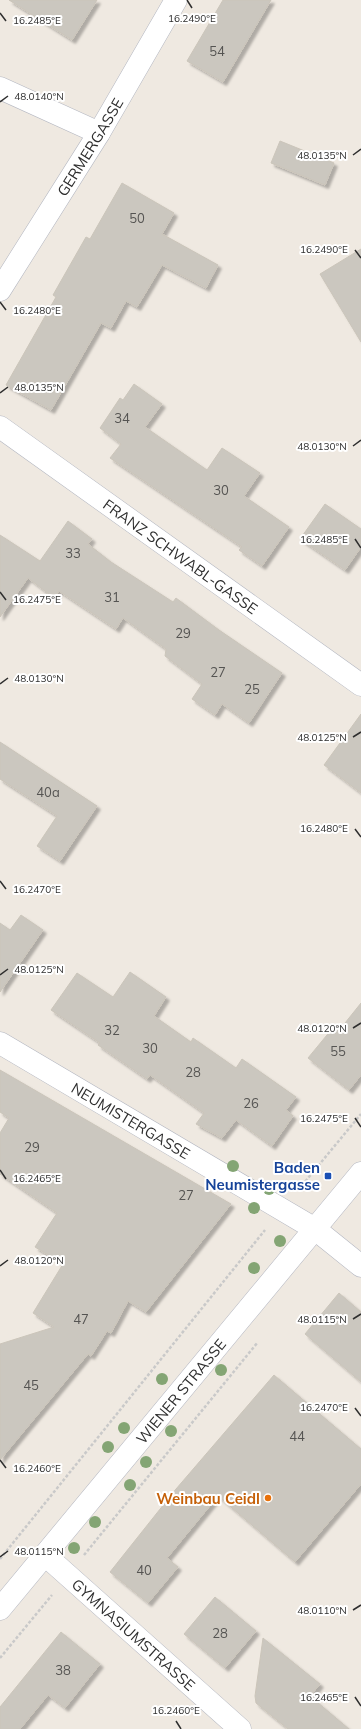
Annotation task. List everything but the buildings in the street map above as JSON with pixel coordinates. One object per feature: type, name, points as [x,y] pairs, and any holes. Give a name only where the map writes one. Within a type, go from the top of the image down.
[{"type":"street","name":"GERMERGASSE","points":[[0,290],[99,133],[176,0]]},
{"type":"street","points":[[0,88],[99,133]]},
{"type":"street","name":"FRANZ SCHWABL-GASSE","points":[[0,427],[361,685]]},
{"type":"street","name":"NEUMISTERGASSE","points":[[0,1043],[315,1229],[361,1266]]},
{"type":"street","name":"WIENER STRASSE","points":[[0,1609],[361,1173]]},
{"type":"street","name":"GYMNASIUMSTRASSE","points":[[44,1555],[240,1729]]},
{"type":"path","points":[[0,1559],[282,1209],[361,1114]]},
{"type":"path","points":[[0,1658],[262,1337]]},
{"type":"place","name":"Baden Neumistergasse","points":[[328,1176]]},
{"type":"place","name":"Weinbau Ceidl","points":[[268,1498]]}]
